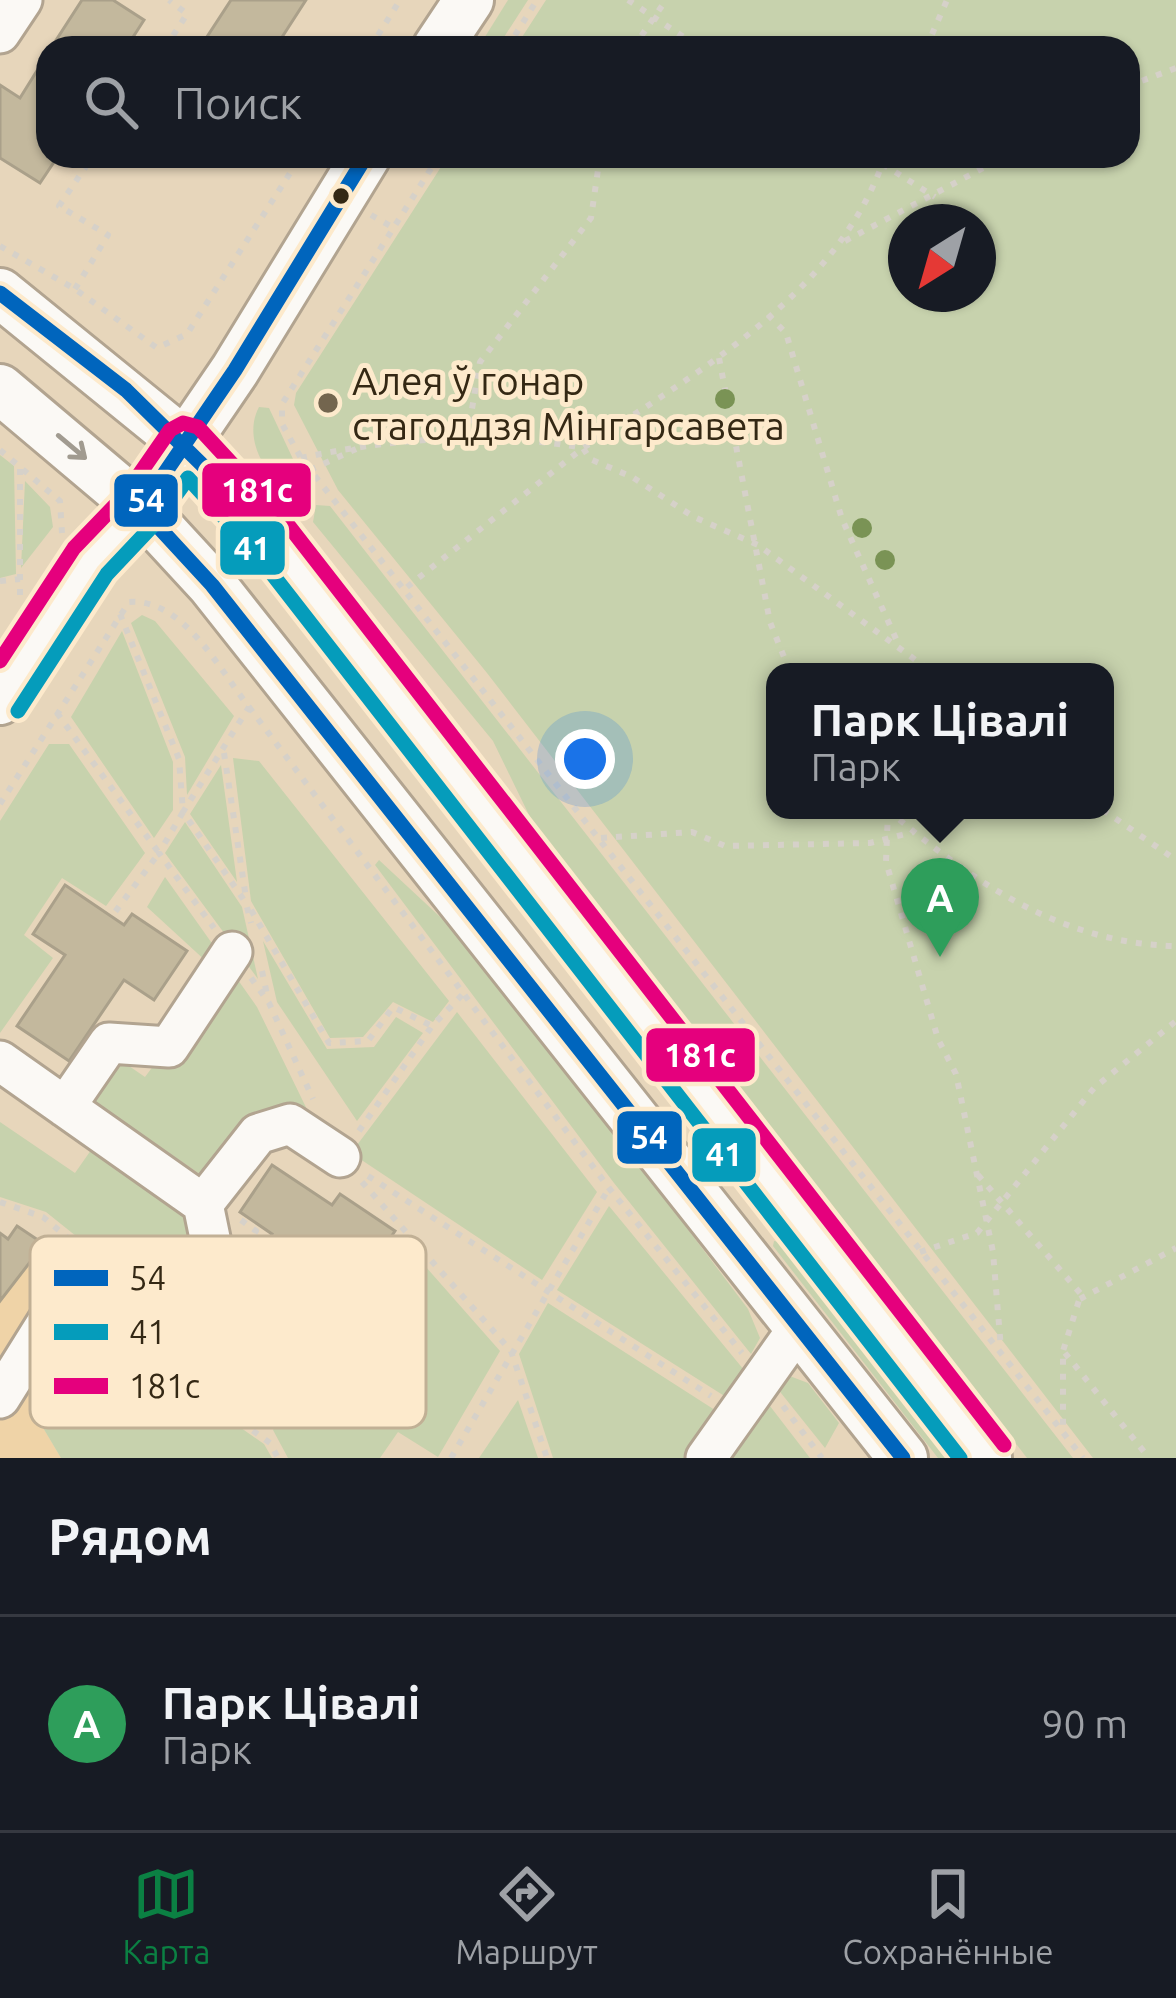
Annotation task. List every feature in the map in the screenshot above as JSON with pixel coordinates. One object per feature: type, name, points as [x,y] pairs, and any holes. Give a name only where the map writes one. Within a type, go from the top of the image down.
[{"type":"main road","points":[[445,36],[469,0]]},
{"type":"main road","points":[[0,700],[90,561],[141,508],[186,444],[358,168]]},
{"type":"main road","points":[[0,293],[186,444],[268,534],[785,1192],[987,1458]]},
{"type":"main road","points":[[0,389],[141,508],[212,585],[528,990],[734,1238],[903,1458]]},
{"type":"main road","points":[[734,1238],[785,1192]]},
{"type":"lane","points":[[0,33],[22,0]]},
{"type":"lane","points":[[65,1107],[109,1043],[169,1048],[249,952]]},
{"type":"lane","points":[[0,1061],[216,1207]]},
{"type":"lane","points":[[216,1236],[216,1207],[258,1134],[290,1124],[340,1157]]},
{"type":"lane","points":[[706,1458],[734,1412],[764,1380],[801,1324]]},
{"type":"lane","points":[[0,1398],[30,1350]]},
{"type":"path","points":[[169,0],[188,14],[173,36]]},
{"type":"path","points":[[378,36],[400,0]]},
{"type":"path","points":[[514,36],[537,0]]},
{"type":"path","points":[[628,0],[681,36]]},
{"type":"path","points":[[642,36],[666,0]]},
{"type":"path","points":[[931,36],[947,0]]},
{"type":"path","points":[[1140,82],[1176,68]]},
{"type":"path","points":[[75,289],[108,235],[59,206],[85,168]]},
{"type":"path","points":[[0,246],[75,289],[157,348],[187,334],[293,168]]},
{"type":"path","points":[[431,168],[282,404],[282,424],[310,470],[1083,1458]]},
{"type":"path","points":[[467,438],[480,362],[591,218],[598,168]]},
{"type":"path","points":[[406,587],[583,448],[719,358],[768,315],[843,241],[880,168]]},
{"type":"path","points":[[895,168],[935,197]]},
{"type":"path","points":[[843,241],[985,168]]},
{"type":"path","points":[[768,315],[786,333],[842,519],[898,644]]},
{"type":"path","points":[[719,358],[770,622],[786,663]]},
{"type":"path","points":[[301,458],[467,438],[521,437],[583,448],[590,458],[754,546],[921,663]]},
{"type":"path","points":[[310,470],[357,448]]},
{"type":"path","points":[[0,450],[60,501],[61,541]]},
{"type":"path","points":[[20,465],[20,599]]},
{"type":"path","points":[[0,581],[20,579]]},
{"type":"path","points":[[0,803],[129,602],[150,600],[179,619],[609,1188],[822,1458]]},
{"type":"path","points":[[120,614],[179,759],[183,812],[246,903],[328,1043],[368,1041],[393,1007],[432,1026]]},
{"type":"path","points":[[112,916],[159,853],[249,707]]},
{"type":"path","points":[[57,713],[159,853],[249,952],[269,1003]]},
{"type":"path","points":[[224,753],[249,952],[340,1157],[410,1236]]},
{"type":"path","points":[[1114,818],[1176,860]]},
{"type":"path","points":[[888,819],[886,862],[938,1039],[956,1074],[986,1225],[1002,1353]]},
{"type":"path","points":[[899,819],[971,879],[1055,922],[1176,946]]},
{"type":"path","points":[[601,838],[692,832],[725,846],[887,839],[914,832]]},
{"type":"path","points":[[340,1157],[432,1026],[462,995]]},
{"type":"path","points":[[920,1252],[977,1233],[986,1225],[1094,1088],[1176,1021]]},
{"type":"path","points":[[340,1157],[734,1412]]},
{"type":"path","points":[[976,1174],[1080,1299]]},
{"type":"path","points":[[451,1458],[609,1188]]},
{"type":"path","points":[[0,1202],[43,1217],[66,1236]]},
{"type":"path","points":[[216,1207],[256,1232],[253,1236]]},
{"type":"path","points":[[1063,1430],[1064,1351],[1080,1299],[1176,1248]]},
{"type":"path","points":[[426,1255],[511,1351],[547,1458]]},
{"type":"path","points":[[1064,1351],[1149,1458]]},
{"type":"path","points":[[249,1428],[270,1443],[278,1458]]},
{"type":"shaded area","points":[[17,1226],[33,1236],[30,1428],[43,1428],[61,1458],[0,1458],[0,1234],[9,1238]]},
{"type":"green space","points":[[508,0],[528,0],[505,36],[486,36]]},
{"type":"green space","points":[[546,0],[1176,0],[1176,1458],[1093,1458],[487,673],[338,490],[294,405],[296,393],[440,168],[1140,168],[1140,36],[523,36]]},
{"type":"green space","points":[[259,407],[269,408],[301,476],[291,490],[272,475],[258,454],[253,431]]},
{"type":"green space","points":[[0,455],[14,466],[16,574],[0,578]]},
{"type":"green space","points":[[25,481],[50,507],[53,527],[21,568]]},
{"type":"green space","points":[[316,505],[330,506],[1073,1458],[1027,1458],[531,819],[493,741],[313,522]]},
{"type":"green space","points":[[142,615],[155,621],[234,716],[187,795],[185,757],[131,623]]},
{"type":"green space","points":[[122,631],[173,762],[173,810],[154,838],[71,717]]},
{"type":"green space","points":[[49,744],[69,744],[145,853],[106,906],[62,878],[24,935],[53,958],[0,1033],[0,821]]},
{"type":"green space","points":[[233,758],[259,761],[449,1001],[433,1022],[393,1002],[363,1037],[330,1038],[251,901]]},
{"type":"green space","points":[[221,765],[237,882],[190,814]]},
{"type":"green space","points":[[185,822],[242,907],[258,979],[165,853]]},
{"type":"green space","points":[[379,860],[481,955],[748,1309],[760,1338],[751,1354],[614,1183],[375,865]]},
{"type":"green space","points":[[165,877],[257,1007],[321,1138],[287,1115],[207,1179],[83,1094],[113,1055],[145,1077],[221,975],[147,907]]},
{"type":"green space","points":[[263,941],[327,1049],[374,1047],[396,1017],[423,1033],[357,1121],[277,1002]]},
{"type":"green space","points":[[457,1012],[597,1192],[542,1280],[351,1153]]},
{"type":"green space","points":[[0,1122],[75,1173],[96,1143],[190,1207],[198,1236],[76,1236],[46,1212],[0,1197]]},
{"type":"green space","points":[[609,1206],[744,1370],[726,1397],[557,1290]]},
{"type":"green space","points":[[774,1241],[780,1242],[952,1458],[938,1458],[773,1246]]},
{"type":"green space","points":[[426,1267],[500,1351],[438,1457],[398,1432],[380,1458],[288,1458],[273,1430],[426,1428]]},
{"type":"green space","points":[[548,1303],[718,1412],[689,1458],[553,1458],[519,1354]]},
{"type":"green space","points":[[787,1375],[808,1383],[839,1423],[825,1448],[773,1383]]},
{"type":"green space","points":[[763,1397],[810,1458],[726,1458]]},
{"type":"green space","points":[[518,1400],[538,1458],[479,1458]]},
{"type":"green space","points":[[43,1428],[241,1428],[264,1444],[272,1458],[61,1458]]},
{"type":"building","points":[[82,0],[113,0],[144,20],[134,36],[59,36]]},
{"type":"building","points":[[231,0],[306,0],[283,36],[208,36]]},
{"type":"building","points":[[36,72],[36,168],[50,168],[40,183],[0,158],[0,85],[20,98]]},
{"type":"building","points":[[65,885],[124,925],[132,914],[187,951],[154,1000],[124,980],[69,1061],[17,1026],[65,955],[33,934]]},
{"type":"building","points":[[272,1165],[332,1205],[340,1194],[395,1231],[392,1236],[271,1236],[240,1212]]},
{"type":"building","points":[[17,1226],[32,1236],[30,1262],[0,1301],[0,1233],[8,1239]]},
{"type":"transit line","name":"54","points":[[359,168],[235,370],[141,508],[212,585],[903,1458]]},
{"type":"transit line","name":"54","points":[[0,293],[126,390],[242,504]]},
{"type":"transit line","name":"181с","points":[[0,661],[74,548],[125,495],[170,430],[183,423],[198,427],[285,521],[1004,1445]]},
{"type":"transit line","name":"41","points":[[18,711],[107,574],[157,521],[188,478],[252,548],[960,1458]]},
{"type":"place","name":"Алея ў гонар стагоддзя Мінгарсавета","points":[[328,403]]},
{"type":"place","name":"Парк Цівалі","points":[[940,957]]}]
